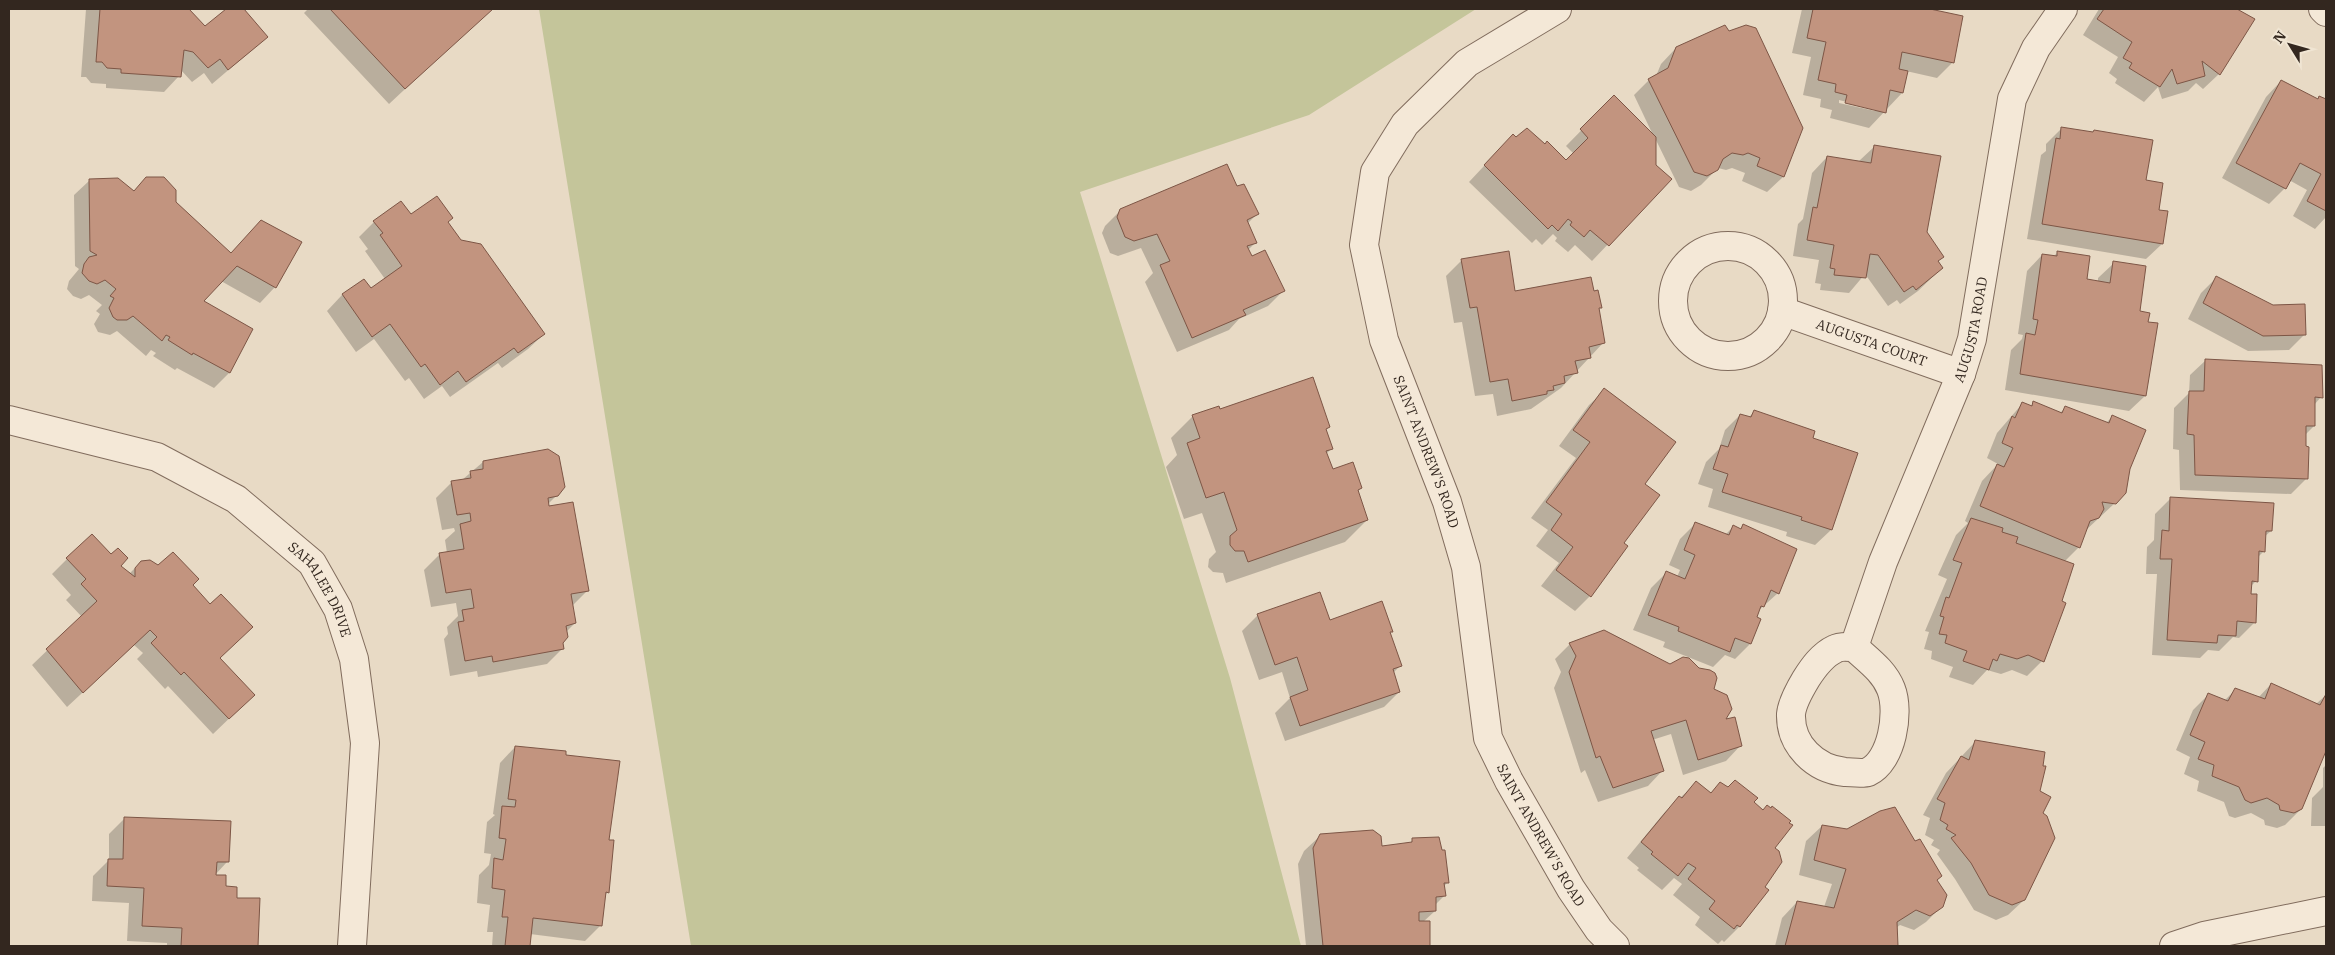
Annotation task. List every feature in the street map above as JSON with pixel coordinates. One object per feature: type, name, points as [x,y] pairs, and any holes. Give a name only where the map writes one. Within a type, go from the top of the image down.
[{"type":"street","name":"SAINT ANDREW'S ROAD","points":[[1557,9],[1468,63],[1405,124],[1375,172],[1364,245],[1384,340],[1446,502],[1466,568],[1488,738],[1509,781],[1571,889],[1599,930],[1615,946]]},
{"type":"street","name":"AUGUSTA ROAD","points":[[1854,647],[1883,562],[1961,374],[1972,339],[2012,98],[2036,48],[2063,9]]},
{"type":"street","points":[[2323,9],[2326,12]]},
{"type":"street","points":[[1717,247],[1744,247],[1762,256],[1775,272],[1782,290],[1782,311],[1775,330],[1761,345],[1743,355],[1722,356],[1703,351],[1686,338],[1676,320],[1672,300],[1676,280],[1687,263],[1704,251],[1717,247]]},
{"type":"street","name":"AUGUSTA COURT","points":[[1782,311],[1961,374]]},
{"type":"street","name":"SAHALEE DRIVE","points":[[9,420],[157,457],[236,499],[312,563],[338,610],[354,659],[365,743],[352,946]]},
{"type":"street","points":[[1854,647],[1883,673],[1896,705],[1889,744],[1879,764],[1867,772],[1844,772],[1825,767],[1804,753],[1794,737],[1791,713],[1800,690],[1815,665],[1835,648],[1854,647]]},
{"type":"street","points":[[2174,946],[2204,936],[2326,912]]},
{"type":"green space","points":[[539,9],[1476,9],[1309,115],[1080,192],[1230,678],[1301,946],[691,946]]},
{"type":"building","points":[[100,9],[189,9],[205,26],[226,9],[244,9],[268,37],[228,70],[220,59],[208,68],[193,52],[184,50],[181,77],[121,73],[121,69],[107,68],[102,62],[96,62]]},
{"type":"building","points":[[330,9],[493,9],[405,89]]},
{"type":"building","points":[[1813,9],[1930,9],[1963,16],[1954,63],[1902,52],[1899,69],[1908,71],[1903,93],[1890,90],[1886,113],[1845,103],[1847,95],[1835,92],[1836,84],[1818,80],[1826,42],[1807,38]]},
{"type":"building","points":[[2104,9],[2237,9],[2255,19],[2220,75],[2202,61],[2205,76],[2177,84],[2172,69],[2160,87],[2129,68],[2132,63],[2123,58],[2132,42],[2097,19]]},
{"type":"building","points":[[1725,25],[1729,31],[1746,25],[1756,28],[1803,128],[1784,177],[1757,166],[1760,158],[1748,153],[1743,155],[1732,153],[1723,159],[1718,170],[1707,176],[1694,172],[1648,79],[1668,68],[1676,47]]},
{"type":"building","points":[[2281,80],[2318,99],[2319,96],[2326,99],[2326,211],[2307,201],[2321,174],[2300,163],[2286,189],[2236,163]]},
{"type":"building","points":[[1614,95],[1656,137],[1656,165],[1672,179],[1609,246],[1590,230],[1584,237],[1570,225],[1572,222],[1568,219],[1558,231],[1552,225],[1548,229],[1484,165],[1513,134],[1516,137],[1527,128],[1545,144],[1547,141],[1566,160],[1588,138],[1580,129]]},
{"type":"building","points":[[2061,127],[2093,132],[2094,130],[2153,140],[2146,180],[2163,183],[2159,210],[2168,211],[2163,244],[2042,224],[2056,138],[2060,139]]},
{"type":"building","points":[[1874,145],[1941,156],[1927,232],[1944,257],[1938,261],[1943,268],[1916,290],[1913,286],[1904,292],[1878,255],[1870,254],[1866,278],[1834,275],[1835,269],[1830,268],[1834,245],[1807,240],[1813,207],[1817,208],[1827,156],[1871,163]]},
{"type":"building","points":[[1227,164],[1237,186],[1244,184],[1259,214],[1247,220],[1257,243],[1247,246],[1252,256],[1265,250],[1285,291],[1243,310],[1246,315],[1192,338],[1160,265],[1170,261],[1157,234],[1134,241],[1125,237],[1117,217],[1120,209]]},
{"type":"building","points":[[146,177],[164,177],[176,190],[176,202],[231,253],[261,220],[302,242],[276,288],[237,266],[204,301],[253,329],[230,373],[193,353],[192,355],[168,340],[170,337],[166,335],[162,341],[133,316],[127,320],[117,320],[113,317],[109,308],[114,298],[110,296],[116,289],[105,280],[97,284],[89,281],[82,273],[84,264],[89,257],[97,255],[90,251],[89,179],[118,178],[134,191]]},
{"type":"building","points":[[437,196],[453,218],[448,222],[461,240],[481,244],[545,334],[518,353],[514,348],[466,382],[458,371],[440,385],[425,364],[421,367],[390,324],[372,337],[342,294],[364,279],[371,288],[402,266],[380,235],[383,233],[373,221],[401,201],[411,214]]},
{"type":"building","points":[[1509,251],[1515,291],[1591,277],[1594,291],[1598,290],[1602,308],[1599,308],[1605,343],[1589,347],[1591,358],[1575,361],[1578,373],[1564,376],[1565,383],[1553,386],[1554,390],[1547,391],[1547,394],[1512,401],[1508,379],[1490,382],[1477,307],[1470,308],[1461,259]]},
{"type":"building","points":[[2057,251],[2090,256],[2087,279],[2110,283],[2113,261],[2146,266],[2140,311],[2150,313],[2148,322],[2158,323],[2146,396],[2020,374],[2026,333],[2035,335],[2038,320],[2033,319],[2042,254],[2057,256]]},
{"type":"building","points":[[2216,276],[2273,305],[2305,304],[2306,335],[2263,336],[2203,303]]},
{"type":"building","points":[[2205,359],[2322,365],[2323,398],[2315,397],[2315,426],[2306,426],[2306,446],[2309,447],[2308,479],[2195,475],[2194,435],[2187,434],[2189,391],[2204,391]]},
{"type":"building","points":[[1313,377],[1330,427],[1326,429],[1333,449],[1326,451],[1333,469],[1353,462],[1362,488],[1358,490],[1368,520],[1248,562],[1244,551],[1235,551],[1230,545],[1230,536],[1237,530],[1224,492],[1206,498],[1187,443],[1200,438],[1192,415],[1219,406],[1220,409]]},
{"type":"building","points":[[1604,388],[1676,442],[1645,484],[1660,495],[1624,543],[1628,546],[1591,597],[1556,570],[1573,547],[1551,530],[1562,514],[1546,502],[1590,442],[1573,430]]},
{"type":"building","points":[[2033,401],[2062,413],[2065,406],[2109,423],[2112,415],[2146,430],[2130,469],[2126,493],[2116,504],[2102,502],[2104,509],[2099,518],[2090,521],[2080,548],[1980,506],[1997,464],[2004,467],[2013,448],[2002,443],[2012,416],[2015,418],[2022,402],[2032,406]]},
{"type":"building","points":[[1754,410],[1815,431],[1813,438],[1858,453],[1832,530],[1801,520],[1802,517],[1722,492],[1728,474],[1713,469],[1721,445],[1728,447],[1740,414],[1751,417]]},
{"type":"building","points":[[548,449],[559,456],[565,487],[558,496],[548,498],[549,506],[573,502],[589,591],[571,594],[576,623],[566,626],[568,637],[563,643],[564,649],[493,662],[492,656],[465,661],[458,622],[464,621],[462,610],[474,608],[471,589],[446,593],[439,553],[464,549],[460,524],[471,521],[470,513],[457,515],[451,481],[471,478],[470,471],[483,469],[483,461]]},
{"type":"building","points":[[2170,497],[2274,503],[2272,531],[2266,531],[2265,552],[2259,551],[2258,582],[2252,581],[2251,594],[2257,594],[2256,623],[2237,621],[2236,636],[2218,635],[2217,643],[2167,640],[2172,559],[2160,559],[2162,530],[2169,531]]},
{"type":"building","points":[[1971,518],[2003,528],[2002,532],[2018,537],[2016,543],[2074,564],[2062,601],[2066,603],[2044,662],[2028,655],[2017,659],[2000,654],[1997,661],[1993,659],[1989,670],[1963,661],[1967,651],[1945,643],[1947,635],[1939,634],[1944,617],[1940,616],[1946,597],[1949,598],[1962,563],[1953,560]]},
{"type":"building","points":[[1695,522],[1729,535],[1733,525],[1741,529],[1743,524],[1797,549],[1779,594],[1771,590],[1764,607],[1761,606],[1757,617],[1761,619],[1751,644],[1735,638],[1730,652],[1678,631],[1679,627],[1648,615],[1666,571],[1685,579],[1695,555],[1684,550]]},
{"type":"building","points":[[92,534],[111,554],[118,548],[128,558],[121,566],[135,577],[135,568],[141,561],[150,560],[158,565],[173,552],[199,579],[193,585],[210,604],[221,594],[253,627],[220,658],[255,695],[229,719],[184,672],[181,675],[151,643],[157,637],[150,630],[83,693],[46,649],[97,601],[81,584],[86,579],[66,558]]},
{"type":"building","points":[[1320,592],[1330,620],[1382,601],[1402,666],[1393,669],[1400,692],[1300,726],[1290,697],[1308,690],[1297,657],[1275,665],[1257,614]]},
{"type":"building","points":[[1604,630],[1670,664],[1683,657],[1689,658],[1699,668],[1715,673],[1717,678],[1714,689],[1727,695],[1732,709],[1726,719],[1735,717],[1742,746],[1698,760],[1686,720],[1651,731],[1664,771],[1613,788],[1600,756],[1596,758],[1569,672],[1576,656],[1569,643]]},
{"type":"building","points":[[2271,683],[2320,705],[2326,694],[2326,751],[2302,809],[2294,813],[2280,810],[2279,805],[2267,798],[2251,803],[2245,800],[2239,787],[2212,776],[2214,765],[2198,759],[2205,742],[2190,735],[2208,693],[2228,701],[2235,688],[2265,699]]},
{"type":"building","points":[[1975,740],[2045,752],[2043,766],[2046,766],[2040,791],[2051,797],[2043,813],[2047,816],[2055,838],[2025,900],[2012,905],[1989,895],[1971,863],[1951,838],[1956,835],[1946,829],[1948,825],[1940,820],[1945,803],[1937,799],[1961,756],[1969,760]]},
{"type":"building","points":[[515,746],[566,751],[566,755],[620,761],[609,840],[614,840],[609,893],[606,892],[602,926],[533,918],[530,946],[505,946],[508,917],[502,917],[505,890],[492,888],[494,858],[503,860],[506,839],[499,838],[502,806],[515,807],[516,800],[508,799]]},
{"type":"building","points":[[1735,780],[1758,798],[1754,802],[1763,810],[1767,805],[1771,808],[1772,806],[1791,821],[1789,823],[1793,825],[1775,848],[1779,851],[1782,862],[1765,887],[1769,890],[1740,927],[1737,925],[1734,929],[1709,909],[1715,901],[1688,879],[1696,868],[1688,863],[1678,876],[1651,854],[1653,852],[1641,842],[1679,796],[1682,798],[1696,781],[1711,793],[1720,782],[1728,787]]},
{"type":"building","points":[[1895,807],[1915,841],[1920,839],[1942,876],[1937,880],[1947,895],[1943,907],[1930,916],[1916,910],[1897,922],[1898,946],[1785,946],[1797,901],[1834,908],[1846,869],[1814,860],[1822,825],[1847,829],[1880,811]]},
{"type":"building","points":[[124,817],[231,821],[229,862],[217,862],[216,875],[226,875],[226,886],[237,887],[237,898],[260,898],[258,946],[181,946],[182,928],[142,926],[144,888],[107,886],[108,859],[123,859]]},
{"type":"building","points":[[1373,830],[1381,836],[1382,846],[1412,842],[1412,838],[1439,837],[1442,850],[1445,850],[1449,883],[1444,883],[1446,896],[1436,897],[1436,911],[1419,912],[1419,921],[1430,921],[1430,946],[1323,946],[1313,848],[1320,834]]}]
